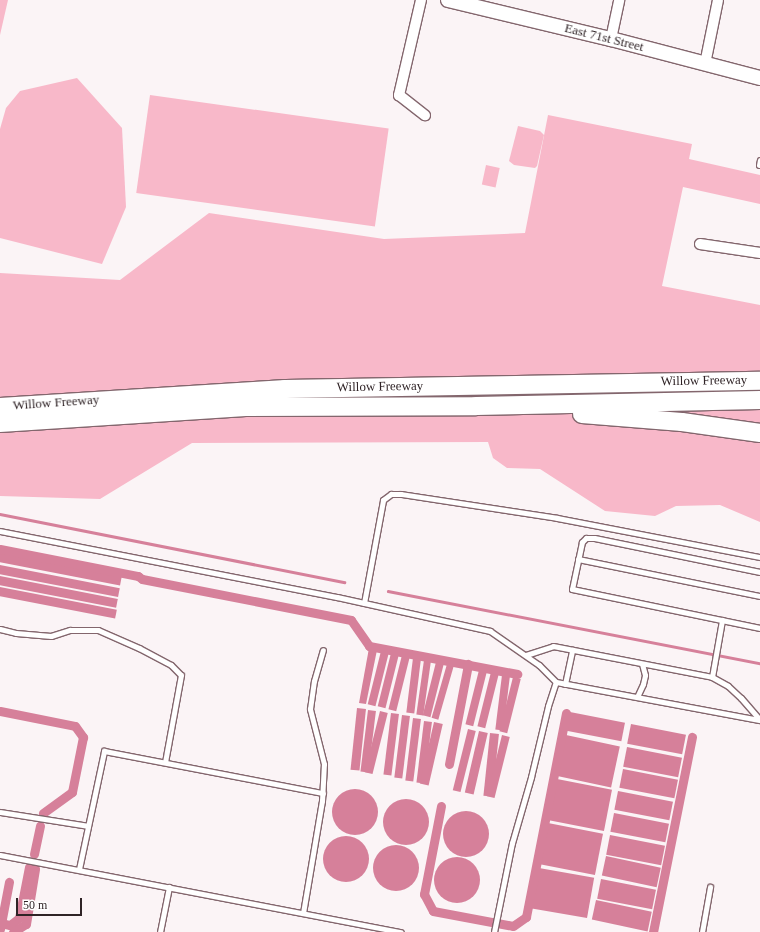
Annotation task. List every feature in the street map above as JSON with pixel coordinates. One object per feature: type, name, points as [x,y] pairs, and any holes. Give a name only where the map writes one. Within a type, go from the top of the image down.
[{"type":"highway","points":[[641,382],[760,372]]},
{"type":"highway","name":"Willow Freeway","points":[[0,407],[285,389],[760,380]]},
{"type":"highway","name":"Willow Freeway","points":[[0,423],[245,407],[476,406],[760,400]]},
{"type":"highway","points":[[476,406],[682,422],[760,433]]},
{"type":"main road","name":"East 71st Street","points":[[448,0],[473,3],[760,78]]},
{"type":"street","points":[[421,0],[399,95],[426,115]]},
{"type":"street","points":[[611,39],[619,0]]},
{"type":"street","points":[[705,64],[718,0]]},
{"type":"street","points":[[700,244],[760,253]]},
{"type":"lane","points":[[364,603],[383,500],[391,494],[401,494],[557,518],[760,557]]},
{"type":"lane","points":[[0,531],[364,603],[490,631],[539,665],[556,682],[760,720]]},
{"type":"lane","points":[[760,572],[594,538],[586,538],[582,542],[572,589],[760,628]]},
{"type":"lane","points":[[578,559],[760,596]]},
{"type":"lane","points":[[712,677],[713,664],[722,620]]},
{"type":"lane","points":[[0,629],[16,633],[51,636],[70,630],[98,630],[139,648],[171,665],[181,674],[165,762]]},
{"type":"lane","points":[[526,655],[553,646],[712,677],[728,686],[737,694],[760,720]]},
{"type":"lane","points":[[303,913],[323,793],[324,764],[310,708],[314,682],[323,650]]},
{"type":"lane","points":[[565,684],[572,650]]},
{"type":"lane","points":[[637,697],[645,675],[642,664]]},
{"type":"lane","points":[[494,932],[512,843],[531,777],[548,706],[556,682]]},
{"type":"lane","points":[[78,870],[104,751],[323,793]]},
{"type":"lane","points":[[0,812],[88,826]]},
{"type":"lane","points":[[0,854],[402,932]]},
{"type":"lane","points":[[160,932],[169,887]]},
{"type":"lane","points":[[702,932],[710,887]]},
{"type":"shaded area","points":[[0,0],[8,0],[0,35]]},
{"type":"shaded area","points":[[77,78],[122,128],[126,207],[102,264],[0,238],[0,129],[6,108],[20,91]]},
{"type":"shaded area","points":[[150,95],[389,129],[375,227],[136,193]]},
{"type":"shaded area","points":[[548,115],[692,144],[689,159],[760,175],[760,204],[683,187],[662,286],[760,305],[760,372],[0,407],[0,273],[120,280],[209,213],[384,239],[525,233]]},
{"type":"shaded area","points":[[518,126],[540,131],[544,135],[537,166],[535,168],[514,165],[509,161]]},
{"type":"shaded area","points":[[486,165],[500,168],[496,187],[482,185]]},
{"type":"shaded area","points":[[760,400],[760,522],[720,505],[676,506],[655,516],[605,511],[540,469],[507,468],[493,458],[488,442],[192,443],[100,499],[0,496],[0,423]]},
{"type":"shaded area","points":[[0,553],[122,577],[120,585],[0,562]]},
{"type":"shaded area","points":[[0,565],[120,588],[118,597],[0,574]]},
{"type":"shaded area","points":[[0,576],[118,599],[116,608],[0,585]]},
{"type":"shaded area","points":[[0,587],[117,610],[115,619],[0,596]]},
{"type":"shaded area","points":[[369,648],[377,650],[366,704],[359,703]]},
{"type":"shaded area","points":[[381,651],[389,653],[375,706],[368,704]]},
{"type":"shaded area","points":[[391,653],[399,655],[385,708],[378,706]]},
{"type":"shaded area","points":[[402,655],[410,657],[396,711],[388,709]]},
{"type":"shaded area","points":[[413,658],[421,659],[414,714],[406,713]]},
{"type":"shaded area","points":[[424,660],[431,661],[423,715],[416,714]]},
{"type":"shaded area","points":[[436,662],[444,664],[430,717],[423,715]]},
{"type":"shaded area","points":[[447,664],[454,666],[438,720],[432,718]]},
{"type":"shaded area","points":[[479,670],[487,672],[473,726],[465,724]]},
{"type":"shaded area","points":[[491,672],[499,674],[485,728],[477,726]]},
{"type":"shaded area","points":[[502,675],[510,676],[503,731],[495,730]]},
{"type":"shaded area","points":[[513,677],[521,679],[507,733],[499,731]]},
{"type":"shaded area","points":[[357,708],[366,709],[359,771],[351,770]]},
{"type":"shaded area","points":[[368,710],[376,711],[368,773],[360,772]]},
{"type":"shaded area","points":[[380,711],[388,713],[373,774],[365,772]]},
{"type":"shaded area","points":[[570,712],[625,723],[621,741],[566,731]]},
{"type":"shaded area","points":[[391,713],[399,714],[391,776],[383,775]]},
{"type":"shaded area","points":[[402,715],[410,716],[402,779],[394,778]]},
{"type":"shaded area","points":[[413,718],[421,719],[413,782],[405,781]]},
{"type":"shaded area","points":[[424,721],[432,722],[424,784],[416,783]]},
{"type":"shaded area","points":[[434,722],[443,724],[429,785],[420,783]]},
{"type":"shaded area","points":[[631,724],[686,735],[682,754],[627,744]]},
{"type":"shaded area","points":[[468,729],[476,731],[461,792],[453,790]]},
{"type":"shaded area","points":[[479,731],[488,733],[474,794],[465,792]]},
{"type":"shaded area","points":[[490,733],[499,734],[492,797],[483,796]]},
{"type":"shaded area","points":[[502,735],[510,737],[495,798],[487,796]]},
{"type":"shaded area","points":[[566,735],[620,746],[611,788],[557,776]]},
{"type":"shaded area","points":[[627,747],[682,758],[678,777],[623,767]]},
{"type":"shaded area","points":[[623,769],[678,780],[674,798],[619,788]]},
{"type":"shaded area","points":[[557,779],[612,790],[604,831],[549,820]]},
{"type":"shaded area","points":[[355,789],[368,793],[374,799],[378,812],[374,825],[368,831],[355,835],[342,831],[336,825],[332,812],[336,799],[342,793]]},
{"type":"shaded area","points":[[618,791],[673,802],[669,820],[614,810]]},
{"type":"shaded area","points":[[406,799],[419,803],[425,809],[429,822],[425,835],[419,841],[406,845],[393,841],[387,835],[383,822],[387,809],[393,803]]},
{"type":"shaded area","points":[[466,811],[479,815],[485,821],[489,834],[485,847],[479,853],[466,857],[453,853],[447,847],[443,834],[447,821],[453,815]]},
{"type":"shaded area","points":[[614,813],[669,824],[665,842],[610,832]]},
{"type":"shaded area","points":[[548,823],[603,834],[595,875],[540,864]]},
{"type":"shaded area","points":[[610,835],[665,846],[661,865],[606,855]]},
{"type":"shaded area","points":[[346,836],[359,840],[365,846],[369,859],[365,872],[359,878],[346,882],[333,878],[327,872],[323,859],[327,846],[333,840]]},
{"type":"shaded area","points":[[396,845],[409,849],[415,855],[419,868],[415,881],[409,887],[396,891],[383,887],[377,881],[373,868],[377,855],[383,849]]},
{"type":"shaded area","points":[[606,856],[661,868],[657,887],[602,876]]},
{"type":"shaded area","points":[[457,857],[470,861],[476,867],[480,880],[476,893],[470,899],[457,903],[444,899],[438,893],[434,880],[438,867],[444,861]]},
{"type":"shaded area","points":[[539,868],[594,878],[587,918],[532,908]]},
{"type":"shaded area","points":[[601,879],[656,890],[652,909],[597,899]]},
{"type":"shaded area","points":[[596,900],[652,912],[648,931],[592,920]]},
{"type":"waterway","points":[[0,514],[344,582]]},
{"type":"waterway","points":[[0,549],[138,576],[142,579],[351,620],[369,646],[517,674]]},
{"type":"waterway","points":[[388,591],[760,663]]},
{"type":"waterway","points":[[449,764],[468,664]]},
{"type":"waterway","points":[[0,711],[75,726],[83,737],[72,792],[43,813]]},
{"type":"waterway","points":[[441,806],[424,894],[433,911],[513,926],[526,917],[566,713]]},
{"type":"waterway","points":[[653,932],[692,737]]},
{"type":"waterway","points":[[34,854],[40,826]]},
{"type":"waterway","points":[[1,923],[10,925],[19,918],[29,867]]},
{"type":"waterway","points":[[13,932],[26,924],[35,869]]},
{"type":"waterway","points":[[0,929],[9,882]]}]
